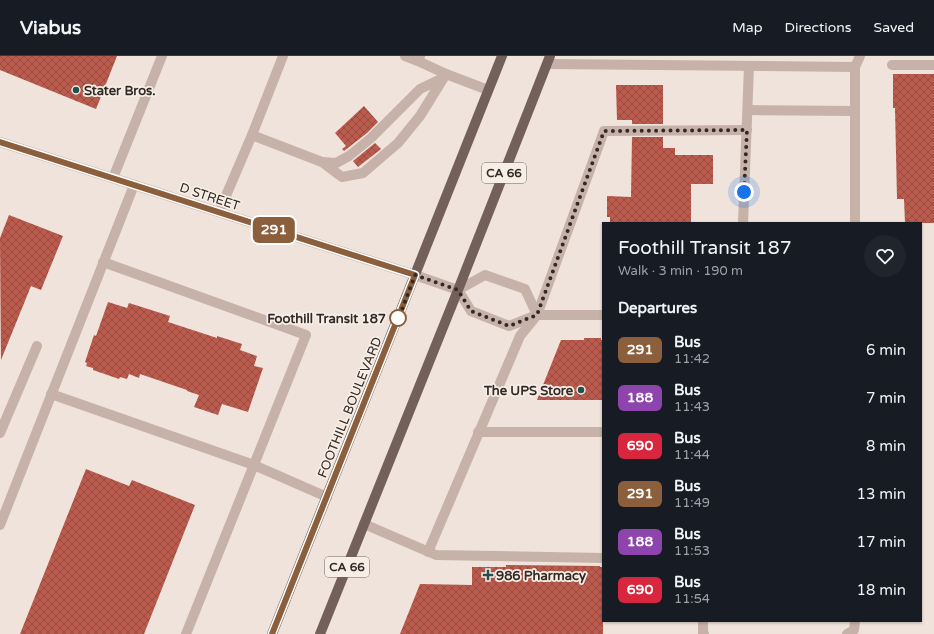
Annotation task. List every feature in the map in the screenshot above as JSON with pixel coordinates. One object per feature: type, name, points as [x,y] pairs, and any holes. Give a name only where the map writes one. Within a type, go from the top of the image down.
[{"type":"main road","name":"FOOTHILL BOULEVARD","points":[[272,634],[502,56]]},
{"type":"main road","name":"CA 66","points":[[320,634],[458,290],[548,60]]},
{"type":"street","points":[[112,178],[162,56]]},
{"type":"street","points":[[219,212],[252,135],[283,56]]},
{"type":"street","points":[[405,56],[419,59],[444,76],[488,90]]},
{"type":"street","points":[[855,222],[854,67],[860,56]]},
{"type":"street","points":[[548,60],[749,66],[854,67]]},
{"type":"street","points":[[892,65],[934,65]]},
{"type":"street","points":[[743,222],[749,66]]},
{"type":"street","points":[[252,135],[322,162],[342,177],[363,173],[385,155],[420,116],[444,76]]},
{"type":"street","points":[[322,162],[336,163],[349,156],[371,138],[420,89],[444,76]]},
{"type":"street","points":[[748,110],[854,111]]},
{"type":"street","points":[[428,552],[520,336],[537,315],[604,131],[747,130]]},
{"type":"street","name":"D STREET","points":[[0,142],[458,290]]},
{"type":"street","points":[[0,525],[134,185]]},
{"type":"street","points":[[103,262],[306,335],[186,634]]},
{"type":"street","points":[[537,315],[525,289],[485,275],[458,290],[471,311],[509,326],[537,315],[602,315]]},
{"type":"street","points":[[0,434],[37,346]]},
{"type":"street","points":[[51,394],[254,465],[326,497]]},
{"type":"street","points":[[478,432],[602,432]]},
{"type":"street","points":[[364,524],[436,555],[602,558]]},
{"type":"street","points":[[703,622],[704,634]]},
{"type":"street","points":[[847,634],[854,630],[855,622]]},
{"type":"building","name":"Stater Bros.","points":[[0,56],[117,56],[96,109],[0,70]]},
{"type":"building","points":[[893,74],[934,74],[934,223],[905,222],[904,199],[897,199],[895,108],[893,108]]},
{"type":"building","points":[[616,85],[663,85],[663,124],[632,124],[632,120],[617,120]]},
{"type":"building","points":[[364,106],[378,122],[367,133],[344,151],[342,149],[346,146],[335,133]]},
{"type":"building","points":[[632,137],[663,137],[663,148],[675,148],[675,155],[713,155],[713,184],[691,184],[691,222],[610,222],[610,217],[607,217],[607,196],[631,197]]},
{"type":"building","points":[[375,143],[381,149],[358,167],[353,161]]},
{"type":"building","points":[[9,215],[63,236],[41,290],[31,286],[1,360],[0,238]]},
{"type":"building","points":[[108,302],[127,308],[129,303],[170,316],[168,322],[217,338],[217,336],[242,344],[240,350],[257,356],[254,366],[263,368],[248,412],[222,404],[218,415],[194,407],[199,395],[187,390],[140,374],[139,378],[129,374],[127,379],[120,377],[119,379],[86,366],[87,363],[85,362],[94,335],[96,336]]},
{"type":"building","points":[[584,338],[601,338],[602,340],[602,400],[537,400],[561,340],[584,340]]},
{"type":"building","points":[[86,469],[129,486],[132,480],[195,505],[144,634],[20,634]]},
{"type":"building","points":[[506,565],[602,567],[603,634],[400,634],[420,584],[472,585],[472,567],[506,567]]},
{"type":"bus line","name":"291","points":[[0,142],[415,275],[272,634]]},
{"type":"place","name":"Stater Bros.","points":[[76,90]]},
{"type":"place","name":"Foothill Transit 187","points":[[398,318]]},
{"type":"place","name":"The UPS Store","points":[[581,390]]},
{"type":"place","name":"986 Pharmacy","points":[[488,575]]},
{"type":"route","points":[[398,318],[398,320],[415,275],[458,290],[471,311],[509,326],[537,315],[604,131],[747,130],[744,192]]}]
